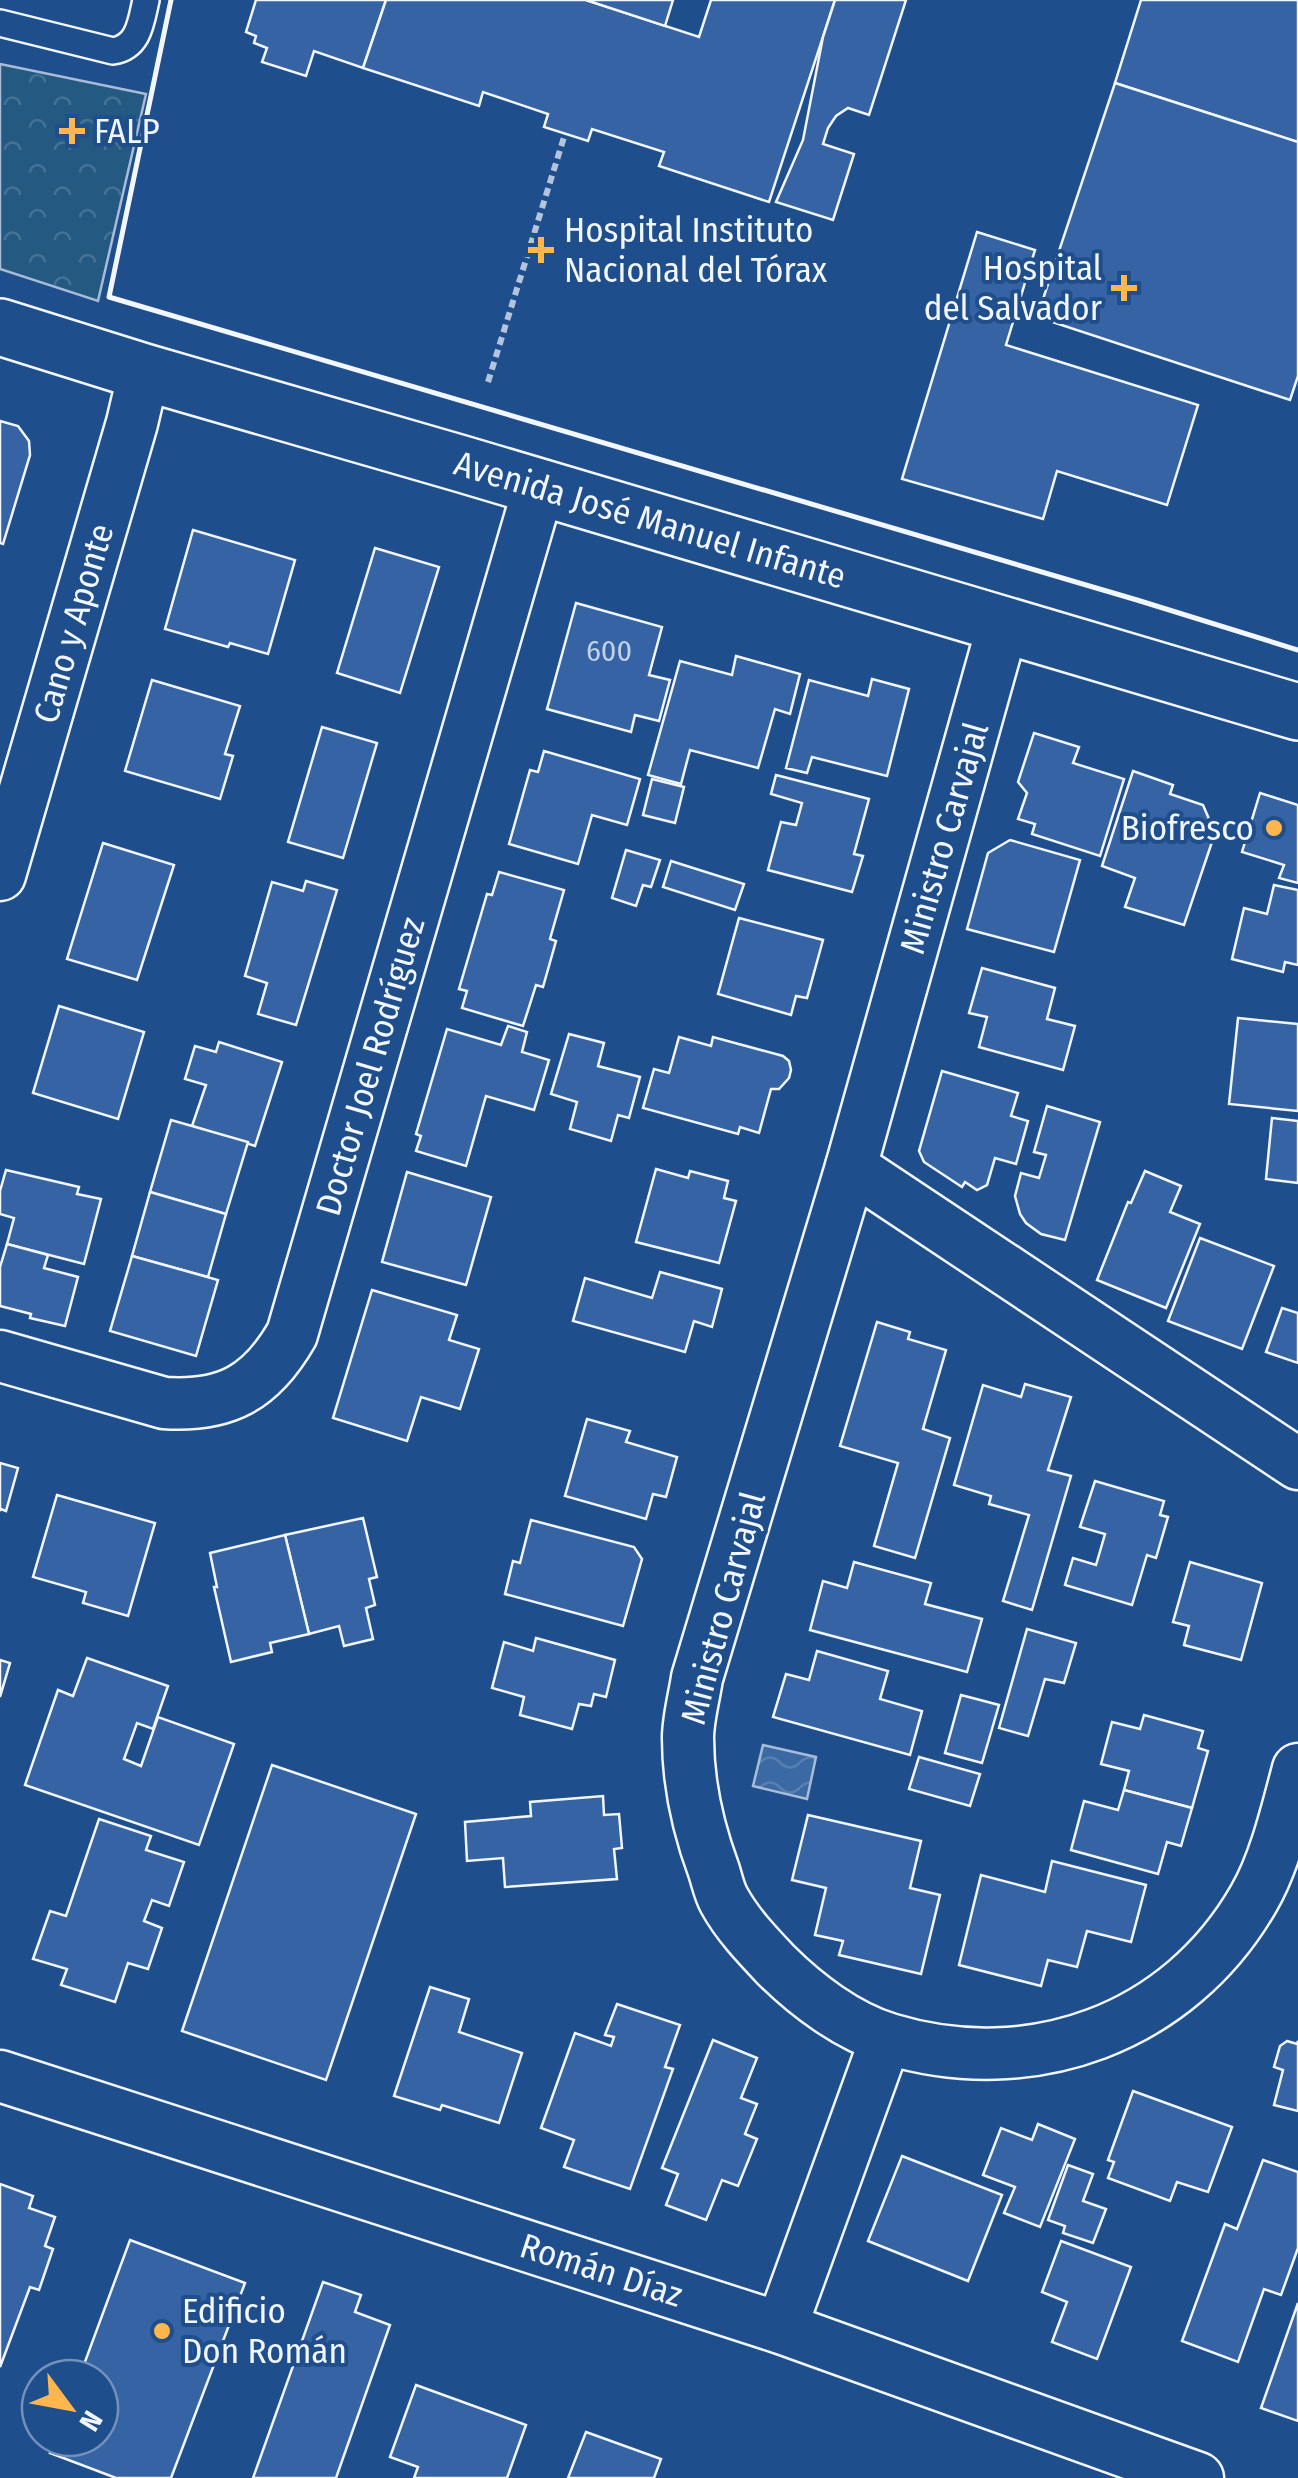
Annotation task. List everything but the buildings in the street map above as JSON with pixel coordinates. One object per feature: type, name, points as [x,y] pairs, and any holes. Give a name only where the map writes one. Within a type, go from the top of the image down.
[{"type":"street","name":"Avenida José Manuel Infante","points":[[0,326],[144,372],[1298,712]]},
{"type":"street","name":"Cano y Aponte","points":[[0,875],[144,372]]},
{"type":"street","name":"Doctor Joel Rodríguez","points":[[0,1356],[164,1403],[192,1405],[244,1390],[280,1355],[292,1334],[540,486]]},
{"type":"street","name":"Ministro Carvajal","points":[[1004,625],[851,1167],[698,1678],[688,1734],[690,1783],[702,1838],[724,1900],[755,1943],[793,1982],[837,2014],[886,2038],[925,2048],[980,2055],[1028,2052],[1118,2026],[1146,2012],[1175,1992],[1208,1960],[1256,1896],[1282,1830],[1298,1770]]},
{"type":"street","points":[[851,1167],[1298,1464]]},
{"type":"street","points":[[781,2328],[886,2038]]},
{"type":"street","name":"Román Díaz","points":[[0,2076],[781,2328],[1198,2478]]},
{"type":"lane","points":[[0,23],[113,51],[124,49],[134,40],[146,0]]},
{"type":"path","points":[[488,382],[565,134]]},
{"type":"green space","name":"FALP","points":[[0,64],[146,94],[98,301],[0,269]]},
{"type":"water","points":[[763,1745],[816,1757],[807,1799],[753,1786]]},
{"type":"wall","points":[[171,0],[109,297],[1298,650]]},
{"type":"place","name":"FALP","points":[[72,131]]},
{"type":"place","name":"Hospital Instituto Nacional del Tórax","points":[[541,250]]},
{"type":"place","name":"Hospital del Salvador","points":[[1124,288]]},
{"type":"place","name":"Biofresco","points":[[1274,828]]},
{"type":"place","name":"Edificio Don Román","points":[[162,2331]]}]
